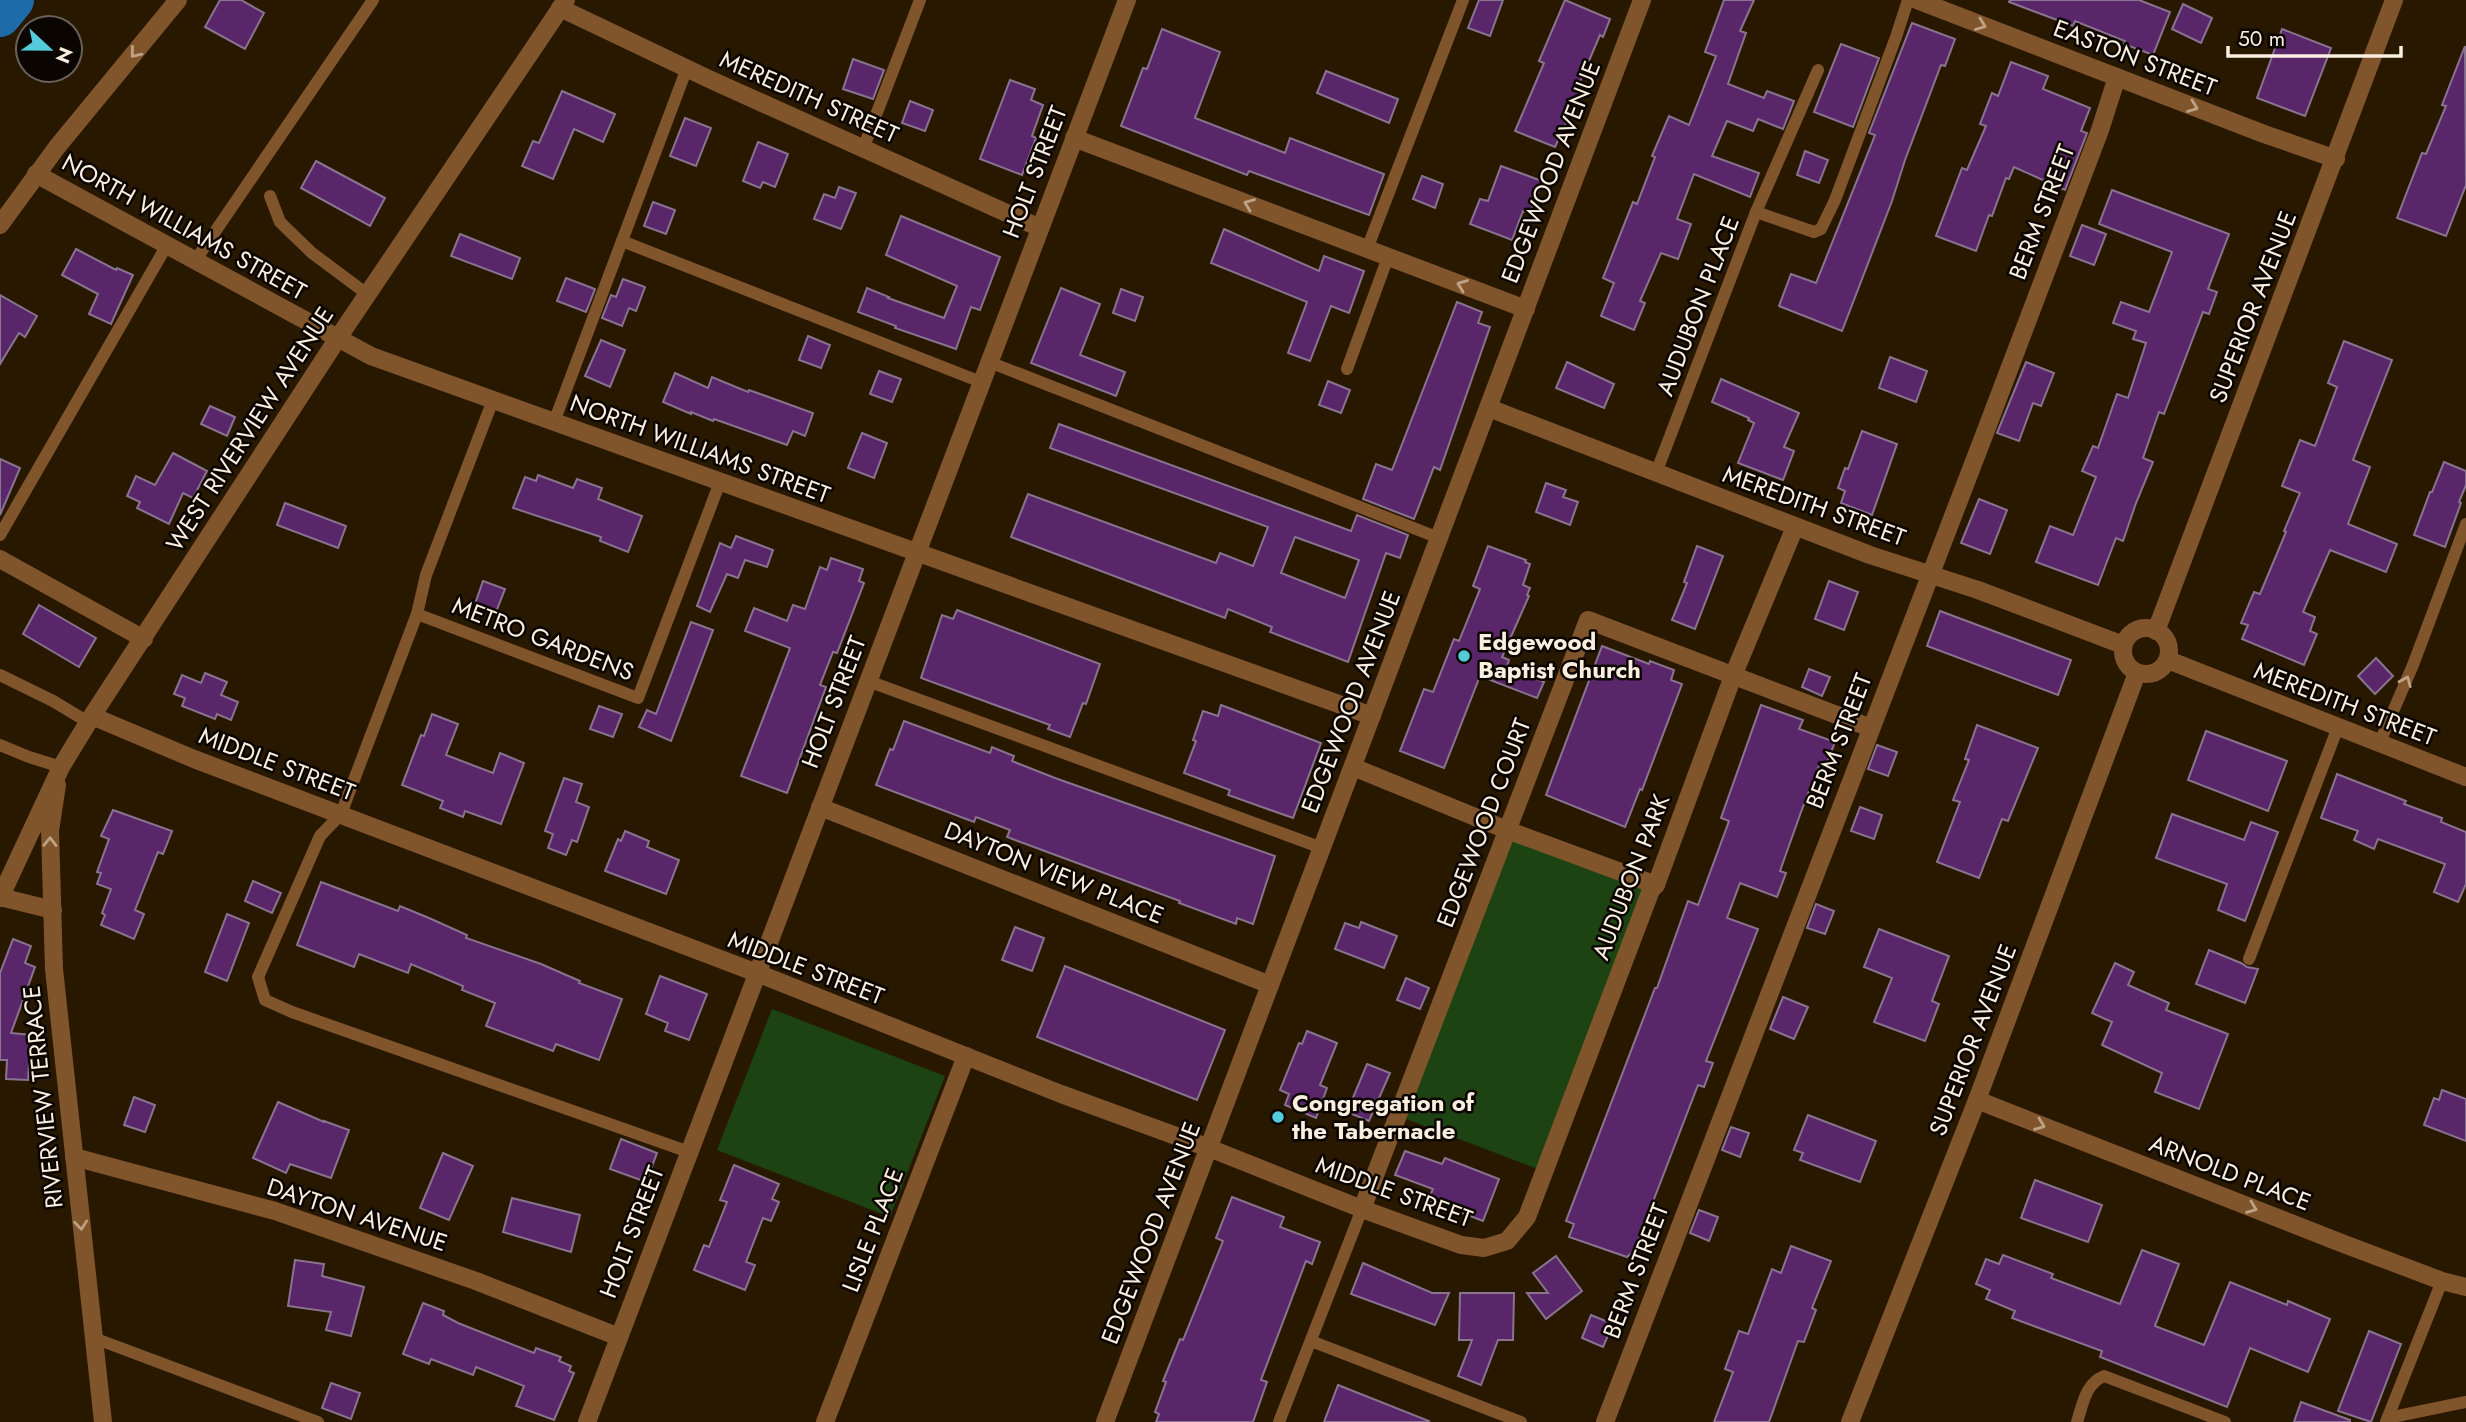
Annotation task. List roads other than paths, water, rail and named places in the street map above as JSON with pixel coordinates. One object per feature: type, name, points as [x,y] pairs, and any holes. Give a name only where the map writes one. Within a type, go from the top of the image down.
[{"type":"street","points":[[0,225],[36,174],[178,0]]},
{"type":"street","name":"HOLT STREET","points":[[587,1422],[1126,0]]},
{"type":"street","name":"EDGEWOOD AVENUE","points":[[1105,1422],[1643,0]]},
{"type":"street","name":"EASTON STREET","points":[[1917,0],[2336,159]]},
{"type":"street","name":"SUPERIOR AVENUE","points":[[2156,631],[2394,0]]},
{"type":"street","name":"MEREDITH STREET","points":[[563,4],[687,68],[1040,228]]},
{"type":"street","name":"WEST RIVERVIEW AVENUE","points":[[0,897],[61,767],[90,719],[367,294],[563,4]]},
{"type":"street","name":"BERM STREET","points":[[1605,1422],[2100,130],[2117,77]]},
{"type":"street","points":[[1074,138],[1526,309]]},
{"type":"street","name":"NORTH WILLIAMS STREET","points":[[36,174],[371,356],[1372,716]]},
{"type":"street","name":"MEREDITH STREET","points":[[1489,408],[1795,527],[1978,590],[2123,645]]},
{"type":"street","name":"AUDUBON PARK","points":[[1507,1241],[1527,1217],[1651,890],[1656,885],[1733,676],[1795,527]]},
{"type":"street","points":[[0,559],[144,639]]},
{"type":"street","name":"EDGEWOOD COURT","points":[[1362,1209],[1588,620],[1871,728]]},
{"type":"street","points":[[2146,628],[2156,631],[2168,643],[2168,660],[2163,668],[2155,673],[2137,673],[2128,667],[2123,656],[2123,645],[2128,636],[2136,630],[2146,628]]},
{"type":"street","name":"MEREDITH STREET","points":[[2168,660],[2466,777]]},
{"type":"street","name":"SUPERIOR AVENUE","points":[[1850,1422],[1977,1100],[2137,673]]},
{"type":"street","name":"MIDDLE STREET","points":[[90,719],[757,973],[1061,1094],[1209,1147],[1362,1209],[1461,1245],[1484,1248],[1507,1241]]},
{"type":"street","name":"RIVERVIEW TERRACE","points":[[61,767],[50,831],[54,968],[103,1422]]},
{"type":"street","points":[[1353,767],[1507,830],[1656,885]]},
{"type":"street","name":"DAYTON VIEW PLACE","points":[[820,807],[1270,985]]},
{"type":"street","points":[[0,897],[52,910]]},
{"type":"street","name":"LISLE PLACE","points":[[825,1422],[966,1056]]},
{"type":"street","name":"ARNOLD PLACE","points":[[1977,1100],[2442,1281],[2466,1287]]},
{"type":"street","name":"DAYTON AVENUE","points":[[74,1157],[275,1211],[476,1281],[619,1337]]},
{"type":"lane","points":[[195,261],[373,0]]},
{"type":"lane","points":[[863,149],[920,0]]},
{"type":"lane","points":[[1367,249],[1463,0]]},
{"type":"lane","name":"AUDUBON PLACE","points":[[1656,473],[1756,212],[1814,232],[1821,229],[1835,200],[1908,0]]},
{"type":"lane","points":[[554,422],[687,68]]},
{"type":"lane","points":[[1756,212],[1818,70]]},
{"type":"lane","points":[[270,196],[280,222],[312,253],[367,294]]},
{"type":"lane","points":[[622,242],[981,382]]},
{"type":"lane","points":[[0,535],[167,245]]},
{"type":"lane","points":[[1348,369],[1388,257]]},
{"type":"lane","points":[[989,362],[1439,538]]},
{"type":"lane","points":[[417,614],[426,575],[493,400]]},
{"type":"lane","name":"METRO GARDENS","points":[[341,814],[417,614],[638,698],[720,482]]},
{"type":"lane","points":[[2379,744],[2413,665],[2466,524]]},
{"type":"lane","points":[[0,675],[90,719]]},
{"type":"lane","points":[[867,681],[1322,848]]},
{"type":"lane","points":[[2249,959],[2338,727]]},
{"type":"lane","points":[[0,745],[61,767]]},
{"type":"lane","points":[[341,814],[320,836],[258,977],[265,1000],[292,1012],[689,1152]]},
{"type":"lane","points":[[1279,1422],[1362,1209]]},
{"type":"lane","points":[[2387,1420],[2442,1281]]},
{"type":"lane","points":[[94,1338],[318,1422]]},
{"type":"lane","points":[[1311,1341],[1521,1422]]},
{"type":"lane","points":[[2077,1422],[2088,1387],[2094,1380],[2104,1376],[2225,1422]]},
{"type":"lane","points":[[2387,1420],[2466,1402]]},
{"type":"waterway","points":[[0,16],[13,0]]},
{"type":"place","name":"Edgewood Baptist Church","points":[[1464,656]]},
{"type":"place","name":"Congregation of the Tabernacle","points":[[1278,1117]]}]
